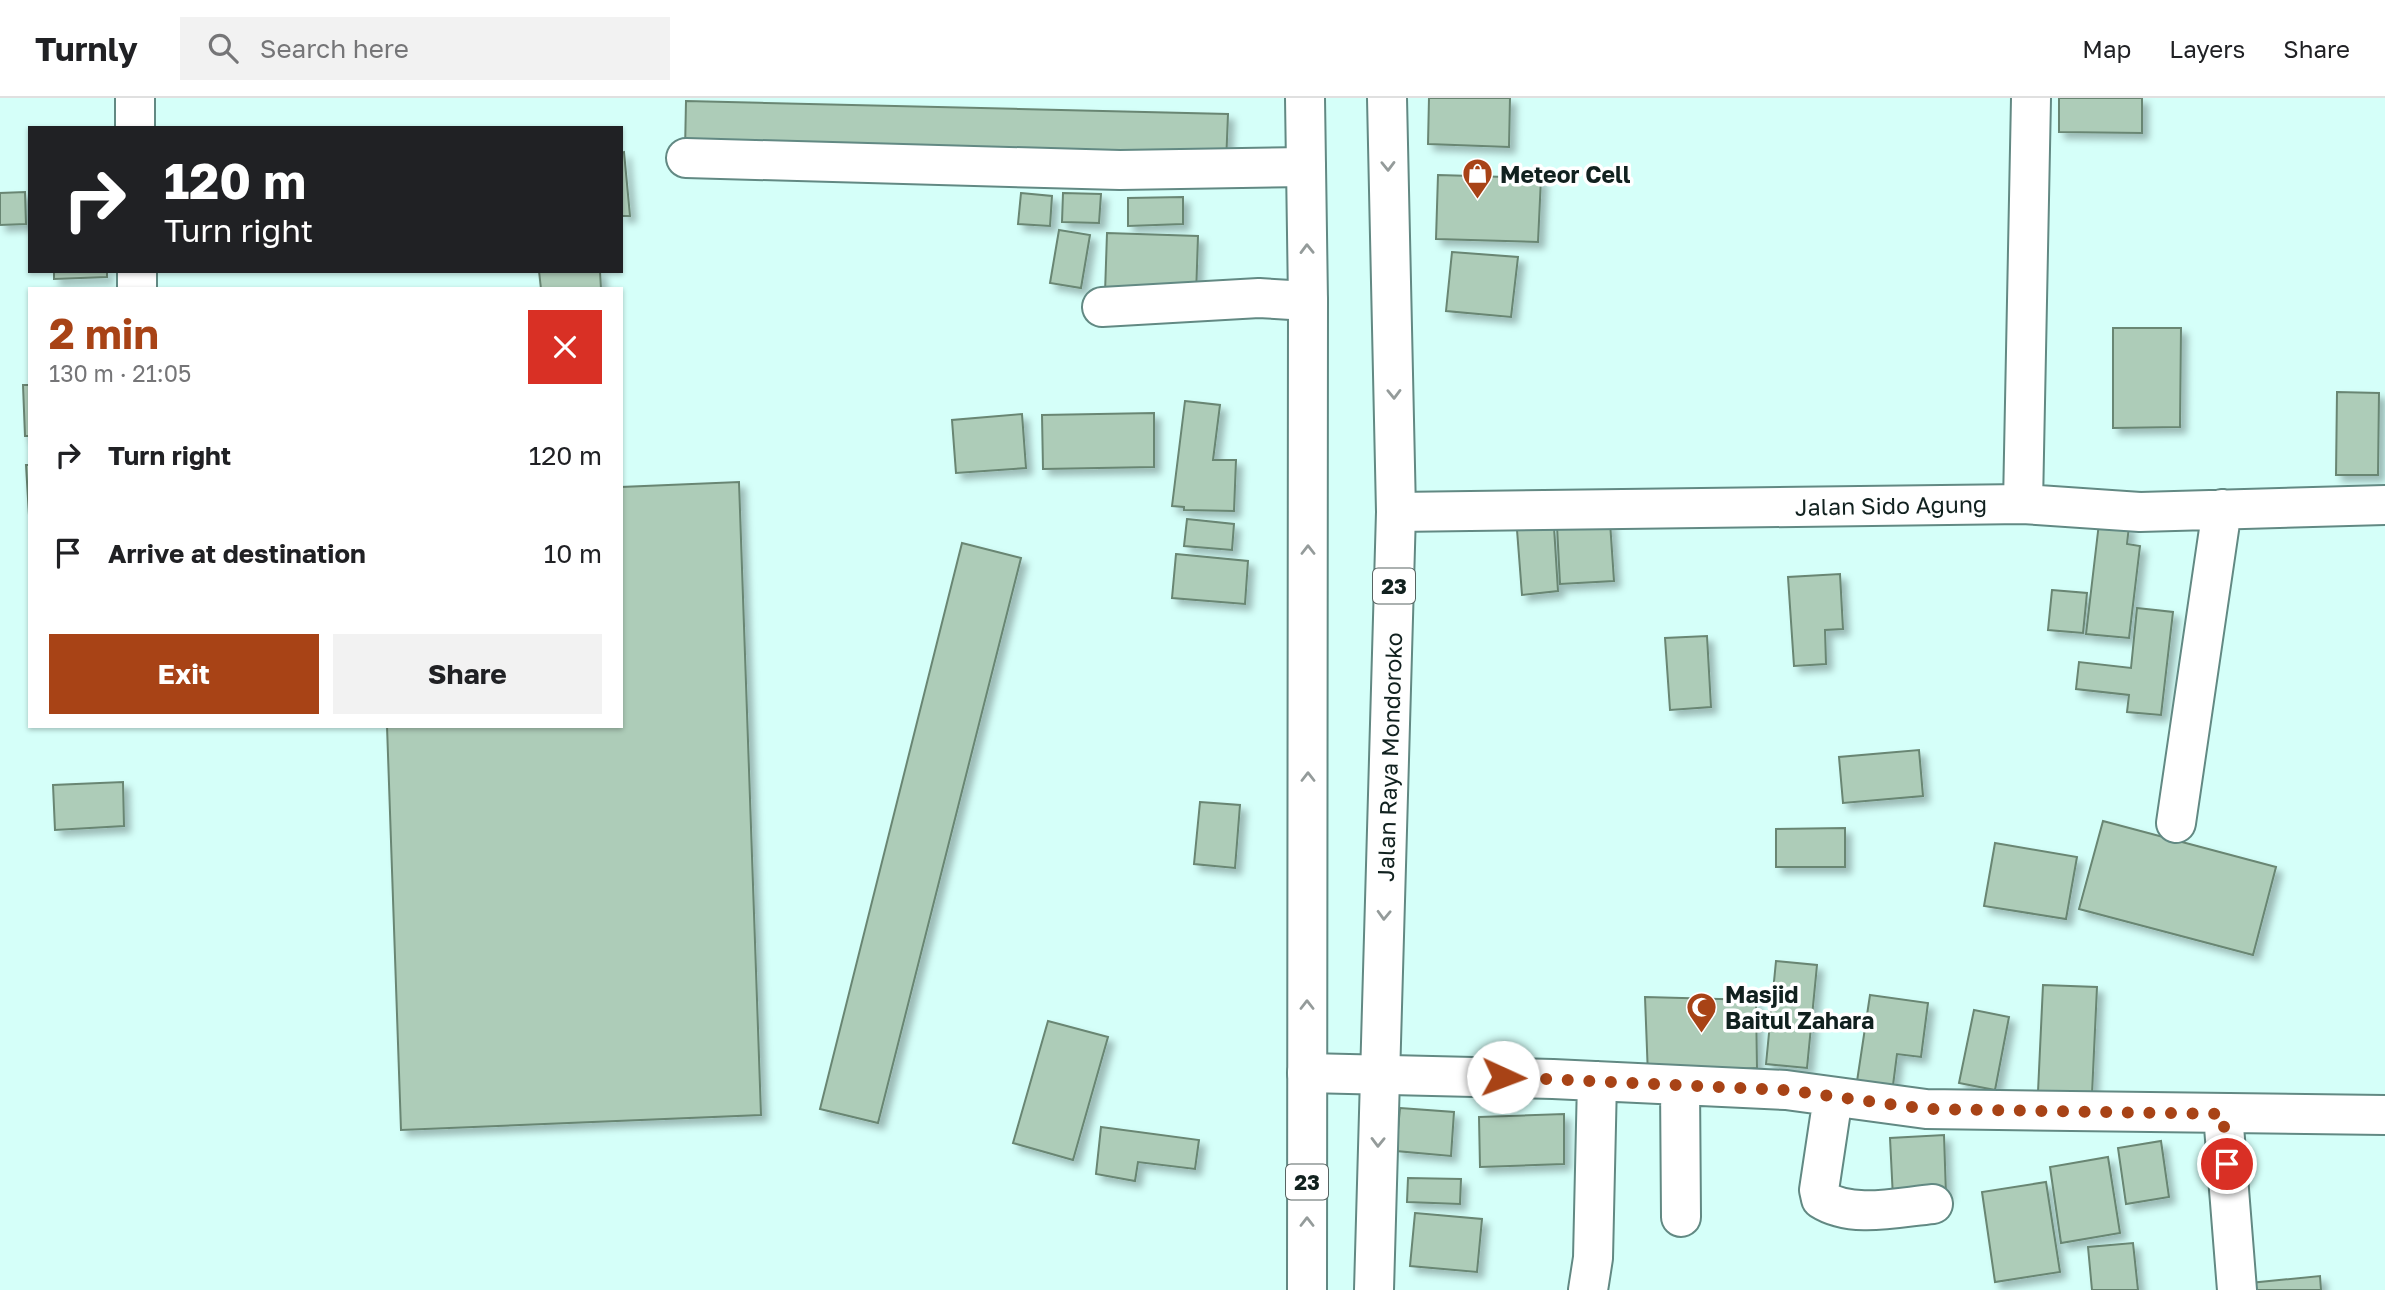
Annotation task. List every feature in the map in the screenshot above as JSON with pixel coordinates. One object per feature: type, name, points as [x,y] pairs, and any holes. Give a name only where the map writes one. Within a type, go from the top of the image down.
[{"type":"main road","points":[[135,98],[135,126]]},
{"type":"main road","name":"23","points":[[1305,98],[1308,301],[1307,1290]]},
{"type":"main road","name":"Jalan Raya Mondoroko","points":[[1374,1290],[1396,512],[1387,98]]},
{"type":"main road","points":[[2023,504],[2031,98]]},
{"type":"main road","points":[[686,158],[1120,170],[1306,167]]},
{"type":"main road","points":[[1102,307],[1259,298],[1308,301]]},
{"type":"main road","name":"Jalan Sido Agung","points":[[1396,512],[2023,504],[2140,512],[2385,505]]},
{"type":"main road","points":[[2176,823],[2222,509]]},
{"type":"main road","points":[[1307,1073],[1597,1081],[1786,1090],[1926,1109],[2385,1115]]},
{"type":"main road","points":[[1588,1290],[1593,1258],[1597,1081]]},
{"type":"main road","points":[[1680,1085],[1681,1217]]},
{"type":"main road","points":[[1833,1097],[1819,1190],[1821,1199],[1830,1205],[1865,1210],[1933,1204]]},
{"type":"main road","points":[[2223,1114],[2237,1290]]},
{"type":"building","points":[[1429,98],[1510,98],[1509,147],[1428,144]]},
{"type":"building","points":[[2059,98],[2142,98],[2142,133],[2059,132]]},
{"type":"building","points":[[686,101],[1228,114],[1226,164],[685,151]]},
{"type":"building","points":[[624,152],[630,216],[623,216]]},
{"type":"building","points":[[1438,175],[1541,178],[1538,242],[1436,239]]},
{"type":"building","points":[[25,192],[26,224],[0,225],[0,193]]},
{"type":"building","points":[[1021,193],[1052,196],[1050,226],[1018,224]]},
{"type":"building","points":[[1063,193],[1101,194],[1099,223],[1062,222]]},
{"type":"building","points":[[1183,197],[1183,224],[1128,226],[1128,198]]},
{"type":"building","points":[[1059,230],[1090,235],[1081,288],[1050,283]]},
{"type":"building","points":[[1107,233],[1198,236],[1196,296],[1105,293]]},
{"type":"building","points":[[1452,252],[1518,257],[1511,317],[1446,311]]},
{"type":"building","points":[[54,273],[107,273],[107,277],[54,279]]},
{"type":"building","points":[[539,273],[600,273],[601,287],[541,287]]},
{"type":"building","points":[[2113,328],[2181,328],[2180,427],[2113,428]]},
{"type":"building","points":[[23,385],[28,385],[28,436],[25,436]]},
{"type":"building","points":[[2337,392],[2379,393],[2378,475],[2336,475]]},
{"type":"building","points":[[1185,401],[1220,405],[1213,460],[1236,460],[1234,511],[1184,510],[1184,507],[1172,506]]},
{"type":"building","points":[[1154,413],[1154,467],[1043,469],[1042,415]]},
{"type":"building","points":[[1022,414],[1026,468],[956,473],[952,420]]},
{"type":"building","points":[[26,465],[28,465],[28,498]]},
{"type":"building","points":[[739,482],[761,1115],[401,1130],[387,728],[623,728],[623,487]]},
{"type":"building","points":[[1187,519],[1234,524],[1232,550],[1184,546]]},
{"type":"building","points":[[1610,522],[1614,581],[1560,584],[1557,526]]},
{"type":"building","points":[[2099,523],[2129,526],[2127,544],[2140,546],[2129,638],[2086,634]]},
{"type":"building","points":[[1554,527],[1558,591],[1522,595],[1517,530]]},
{"type":"building","points":[[962,543],[1021,558],[878,1123],[820,1109]]},
{"type":"building","points":[[1176,554],[1248,561],[1245,604],[1172,598]]},
{"type":"building","points":[[1840,574],[1843,629],[1825,630],[1826,664],[1794,666],[1788,577]]},
{"type":"building","points":[[2052,590],[2087,593],[2083,633],[2048,630]]},
{"type":"building","points":[[2137,608],[2173,612],[2161,715],[2127,712],[2129,695],[2076,689],[2079,662],[2131,668]]},
{"type":"building","points":[[1707,636],[1711,707],[1670,710],[1665,638]]},
{"type":"building","points":[[1919,750],[1923,796],[1843,803],[1839,757]]},
{"type":"building","points":[[123,782],[124,826],[55,830],[53,785]]},
{"type":"building","points":[[1200,802],[1240,805],[1235,868],[1194,864]]},
{"type":"building","points":[[2103,821],[2276,867],[2253,955],[2079,909]]},
{"type":"building","points":[[1845,828],[1845,867],[1776,867],[1776,829]]},
{"type":"building","points":[[1995,843],[2077,857],[2066,919],[1984,906]]},
{"type":"building","points":[[1776,961],[1817,965],[1807,1068],[1766,1064]]},
{"type":"building","points":[[2043,985],[2097,987],[2092,1094],[2038,1092]]},
{"type":"building","points":[[1870,995],[1928,1003],[1921,1057],[1897,1054],[1892,1093],[1856,1088]]},
{"type":"building","name":"Masjid Baitul Zahara","points":[[1645,997],[1756,1000],[1757,1068],[1648,1076]]},
{"type":"building","points":[[1974,1010],[2009,1017],[1995,1090],[1959,1083]]},
{"type":"building","points":[[1048,1021],[1108,1037],[1073,1160],[1013,1143]]},
{"type":"building","points":[[1400,1108],[1454,1112],[1451,1156],[1396,1151]]},
{"type":"building","points":[[1564,1114],[1564,1164],[1480,1167],[1479,1117]]},
{"type":"building","points":[[1101,1127],[1199,1140],[1195,1169],[1138,1162],[1135,1181],[1096,1174]]},
{"type":"building","points":[[1944,1135],[1946,1195],[1893,1198],[1890,1138]]},
{"type":"building","points":[[2161,1141],[2169,1197],[2126,1204],[2118,1148]]},
{"type":"building","points":[[2108,1157],[2120,1233],[2061,1243],[2050,1167]]},
{"type":"building","points":[[1408,1178],[1461,1179],[1460,1204],[1407,1202]]},
{"type":"building","points":[[2046,1182],[2060,1272],[1995,1282],[1982,1192]]},
{"type":"building","points":[[1415,1213],[1482,1219],[1477,1272],[1410,1266]]},
{"type":"building","points":[[2133,1243],[2138,1290],[2092,1290],[2088,1247]]},
{"type":"building","points":[[2320,1276],[2321,1290],[2241,1290],[2240,1284]]},
{"type":"place","name":"Meteor Cell","points":[[1477,201]]},
{"type":"place","name":"Masjid Baitul Zahara","points":[[1702,1034]]},
{"type":"route","points":[[1503,1077],[1786,1090],[1926,1109],[2223,1114],[2227,1164]]}]
